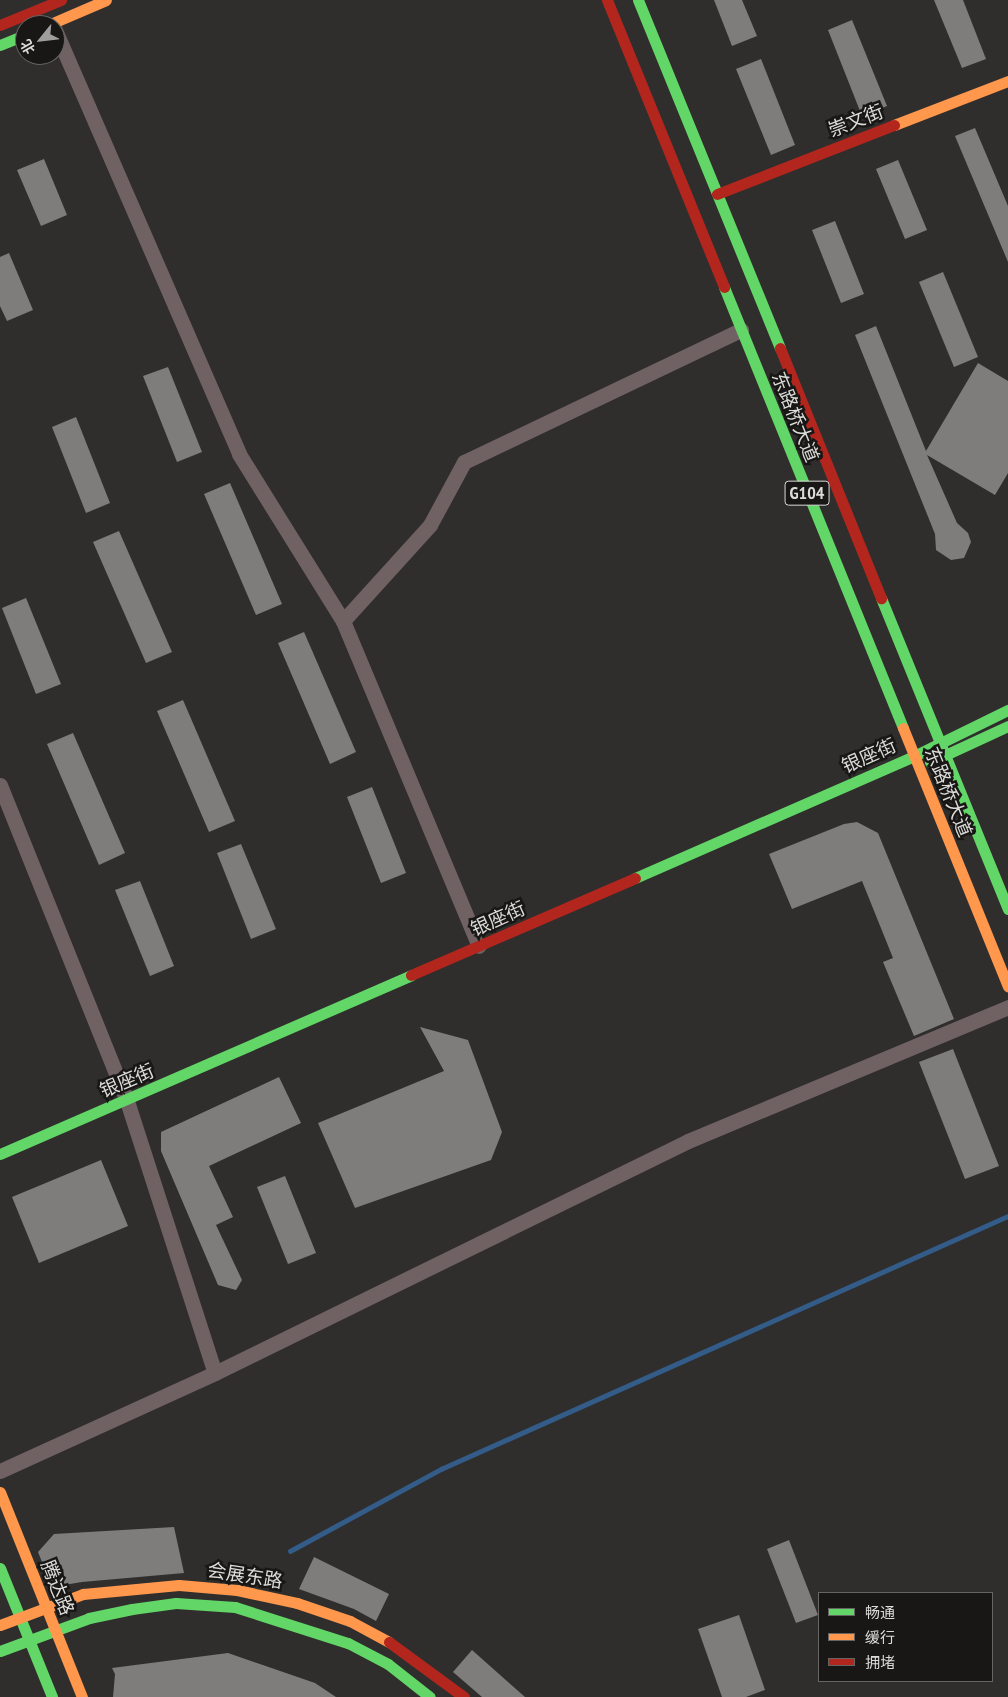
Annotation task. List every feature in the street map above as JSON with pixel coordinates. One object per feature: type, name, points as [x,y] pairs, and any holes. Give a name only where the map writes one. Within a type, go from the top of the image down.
[{"type":"main road","points":[[0,25],[60,0]]},
{"type":"main road","points":[[65,20],[106,0]]},
{"type":"main road","name":"东路桥大道","points":[[607,0],[1008,986]]},
{"type":"main road","name":"东路桥大道","points":[[638,0],[1008,909]]},
{"type":"main road","points":[[0,45],[15,39]]},
{"type":"main road","name":"崇文街","points":[[717,194],[1008,81]]},
{"type":"main road","name":"银座街","points":[[0,1154],[130,1111],[479,946],[914,756],[939,741],[1008,710]]},
{"type":"main road","points":[[748,843],[1008,726]]},
{"type":"main road","name":"腾达路","points":[[0,1492],[82,1697]]},
{"type":"main road","points":[[0,1568],[52,1697]]},
{"type":"main road","name":"会展东路","points":[[0,1625],[45,1606],[83,1594],[179,1585],[238,1590],[289,1601],[350,1621],[381,1638],[464,1697]]},
{"type":"main road","name":"会展东路","points":[[0,1651],[28,1638],[89,1618],[176,1603],[235,1607],[348,1643],[388,1664],[430,1697]]},
{"type":"street","points":[[65,56],[239,454],[343,621],[479,946]]},
{"type":"street","points":[[343,621],[430,525],[464,462],[741,330]]},
{"type":"street","points":[[0,785],[130,1111],[214,1373]]},
{"type":"street","points":[[0,1471],[214,1373],[688,1140],[1008,1008]]},
{"type":"building","points":[[714,0],[742,0],[757,36],[732,46]]},
{"type":"building","points":[[934,0],[963,0],[986,59],[962,68]]},
{"type":"building","points":[[852,20],[887,106],[862,116],[828,30]]},
{"type":"building","points":[[761,59],[795,145],[771,155],[736,69]]},
{"type":"building","points":[[975,128],[1008,206],[1008,262],[955,136]]},
{"type":"building","points":[[44,159],[67,215],[41,226],[17,170]]},
{"type":"building","points":[[898,160],[927,230],[905,239],[876,169]]},
{"type":"building","points":[[835,221],[864,294],[841,303],[812,230]]},
{"type":"building","points":[[9,253],[33,310],[7,321],[0,306],[0,257]]},
{"type":"building","points":[[943,272],[978,357],[954,367],[919,282]]},
{"type":"building","points":[[876,326],[926,451],[978,363],[1008,381],[1008,473],[995,495],[927,455],[957,523],[968,533],[971,542],[964,558],[951,560],[936,550],[935,534],[855,335]]},
{"type":"building","points":[[168,367],[202,452],[177,462],[143,376]]},
{"type":"building","points":[[76,417],[110,503],[86,513],[52,427]]},
{"type":"building","points":[[230,483],[282,604],[256,615],[204,494]]},
{"type":"building","points":[[119,531],[172,652],[146,663],[93,542]]},
{"type":"building","points":[[26,598],[61,684],[36,694],[2,608]]},
{"type":"building","points":[[304,632],[356,752],[330,764],[278,643]]},
{"type":"building","points":[[183,700],[235,821],[209,832],[157,711]]},
{"type":"building","points":[[73,733],[125,853],[99,865],[47,744]]},
{"type":"building","points":[[372,787],[406,873],[381,883],[347,797]]},
{"type":"building","points":[[857,822],[878,833],[954,1019],[914,1036],[883,962],[893,958],[862,881],[792,909],[769,854],[844,824]]},
{"type":"building","points":[[241,844],[276,929],[251,939],[217,853]]},
{"type":"building","points":[[140,881],[174,966],[150,976],[115,890]]},
{"type":"building","points":[[420,1027],[468,1040],[502,1132],[491,1160],[355,1208],[318,1123],[444,1071]]},
{"type":"building","points":[[953,1049],[999,1166],[965,1179],[919,1062]]},
{"type":"building","points":[[279,1077],[301,1123],[209,1166],[233,1217],[216,1225],[242,1280],[236,1290],[218,1285],[161,1151],[161,1132]]},
{"type":"building","points":[[101,1160],[128,1226],[39,1263],[12,1197]]},
{"type":"building","points":[[285,1176],[316,1253],[288,1264],[257,1187]]},
{"type":"building","points":[[174,1527],[184,1573],[82,1582],[52,1587],[38,1552],[54,1534]]},
{"type":"building","points":[[789,1540],[818,1615],[796,1623],[767,1549]]},
{"type":"building","points":[[314,1557],[389,1594],[376,1621],[354,1609],[299,1589]]},
{"type":"building","points":[[739,1615],[765,1690],[746,1697],[722,1697],[698,1629]]},
{"type":"building","points":[[472,1650],[525,1697],[482,1697],[453,1672]]},
{"type":"building","points":[[228,1653],[315,1683],[336,1697],[113,1697],[115,1674],[112,1668]]},
{"type":"waterway","points":[[290,1551],[441,1469],[1008,1216]]},
{"type":"traffic: fast","points":[[638,0],[780,348]]},
{"type":"traffic: fast","points":[[0,45],[15,39]]},
{"type":"traffic: fast","points":[[724,287],[903,728]]},
{"type":"traffic: fast","points":[[881,598],[1008,909]]},
{"type":"traffic: fast","points":[[635,878],[914,756],[1008,710]]},
{"type":"traffic: fast","points":[[930,762],[1008,726]]},
{"type":"traffic: fast","points":[[0,1154],[411,975]]},
{"type":"traffic: fast","points":[[0,1568],[52,1697]]},
{"type":"traffic: fast","points":[[0,1651],[89,1618],[132,1609],[176,1603],[235,1607],[348,1643],[388,1664],[430,1697]]},
{"type":"traffic: slow","points":[[65,18],[106,0]]},
{"type":"traffic: slow","points":[[894,125],[1008,81]]},
{"type":"traffic: slow","points":[[903,728],[1008,986]]},
{"type":"traffic: slow","points":[[0,1492],[82,1697]]},
{"type":"traffic: slow","points":[[0,1625],[83,1594],[179,1585],[237,1590],[297,1603],[350,1621],[389,1642]]},
{"type":"traffic: jam","points":[[0,25],[61,0]]},
{"type":"traffic: jam","points":[[607,0],[724,287]]},
{"type":"traffic: jam","points":[[717,194],[894,125]]},
{"type":"traffic: jam","points":[[780,348],[881,598]]},
{"type":"traffic: jam","points":[[411,975],[635,878]]},
{"type":"traffic: jam","points":[[389,1642],[464,1697]]}]
